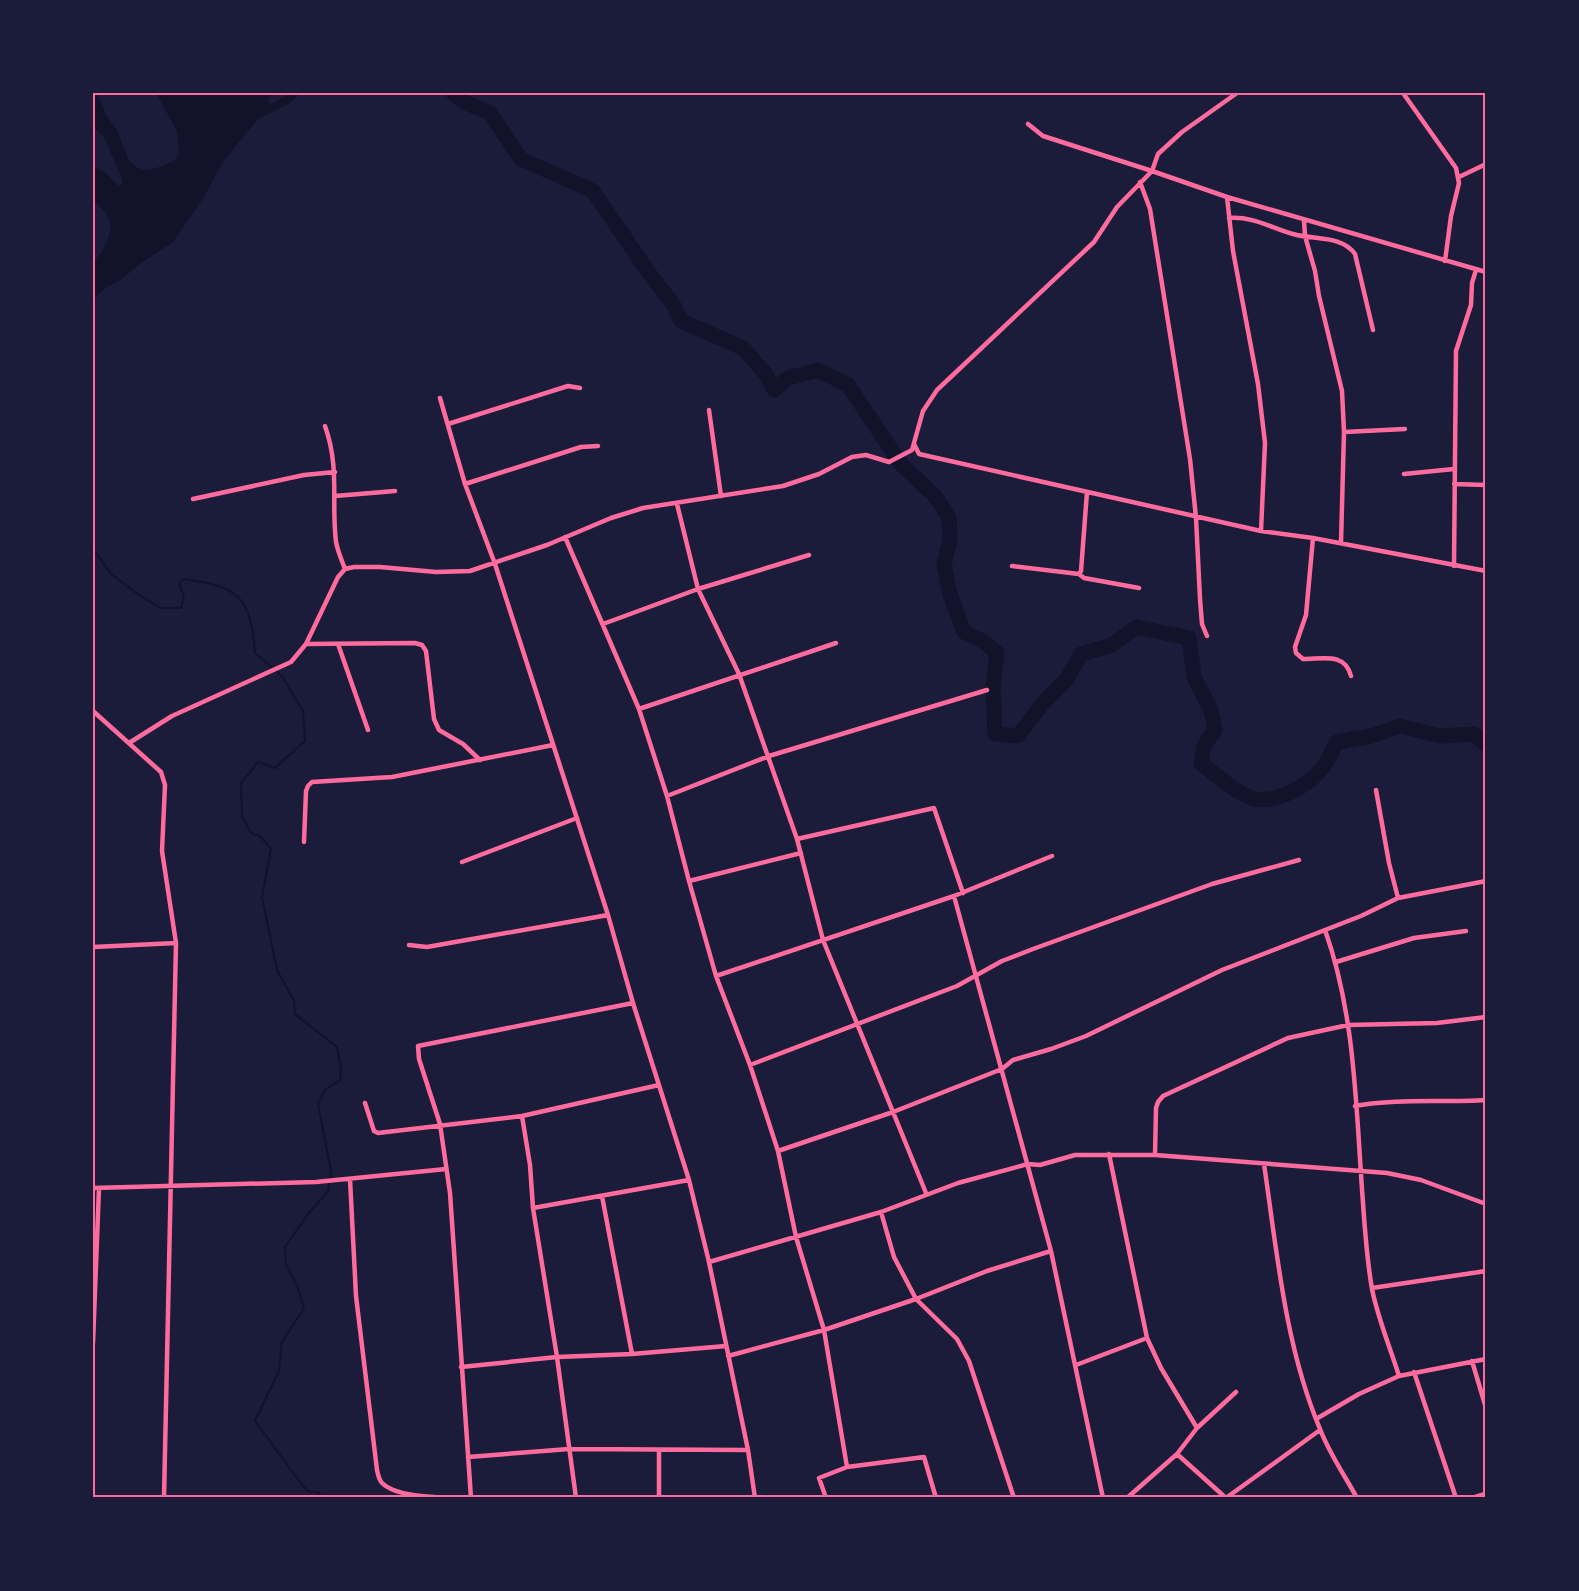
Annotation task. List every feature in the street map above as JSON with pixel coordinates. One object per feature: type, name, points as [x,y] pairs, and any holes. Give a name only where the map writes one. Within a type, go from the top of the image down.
[{"type":"street","points":[[129,743],[172,716],[291,662],[306,644],[338,578],[345,569],[380,567],[436,572],[470,571],[495,564],[625,513],[783,486],[819,474],[852,457],[866,455],[889,462],[912,450],[923,411],[937,390],[1094,242],[1117,207],[1152,171],[1158,154],[1182,132],[1237,93]]},
{"type":"street","points":[[1403,93],[1456,168],[1459,177],[1445,261]]},
{"type":"street","points":[[1028,124],[1043,136],[1227,197],[1486,272]]},
{"type":"street","points":[[1459,177],[1486,164]]},
{"type":"street","points":[[1140,183],[1150,209],[1190,459],[1202,624],[1208,636]]},
{"type":"street","points":[[1227,197],[1233,251],[1258,384],[1263,431],[1261,531]]},
{"type":"street","points":[[1229,218],[1248,218],[1293,234],[1320,237],[1351,248],[1355,254],[1373,330]]},
{"type":"street","points":[[1304,220],[1305,236],[1341,380],[1344,432],[1341,543]]},
{"type":"street","points":[[1455,566],[1456,351],[1471,305],[1472,283],[1476,270]]},
{"type":"street","points":[[448,424],[568,386],[580,388]]},
{"type":"street","points":[[440,398],[465,484],[495,564],[608,915],[633,1003],[689,1180],[709,1262],[748,1450],[755,1498]]},
{"type":"street","points":[[709,410],[721,496]]},
{"type":"street","points":[[325,426],[332,446],[335,472],[336,542],[345,569]]},
{"type":"street","points":[[1344,432],[1405,429]]},
{"type":"street","points":[[914,443],[919,454],[1196,518],[1486,571]]},
{"type":"street","points":[[465,484],[581,447],[598,446]]},
{"type":"street","points":[[1404,474],[1454,469]]},
{"type":"street","points":[[194,499],[304,475],[335,472]]},
{"type":"street","points":[[1454,484],[1486,485]]},
{"type":"street","points":[[335,496],[395,491]]},
{"type":"street","points":[[1079,574],[1087,492]]},
{"type":"street","points":[[677,504],[698,589],[739,674],[797,839],[822,940],[926,1193]]},
{"type":"street","points":[[565,537],[639,709],[667,796],[716,976],[750,1065],[778,1151],[796,1237],[824,1330],[847,1467]]},
{"type":"street","points":[[1313,538],[1306,615],[1295,647],[1296,653],[1303,659],[1340,659],[1346,663],[1352,676]]},
{"type":"street","points":[[603,624],[698,589],[809,555]]},
{"type":"street","points":[[1012,566],[1079,574],[1084,578],[1139,588]]},
{"type":"street","points":[[306,644],[415,643],[422,645],[426,651],[434,719],[438,730],[463,744],[480,760]]},
{"type":"street","points":[[639,709],[836,643]]},
{"type":"street","points":[[338,644],[368,730]]},
{"type":"street","points":[[667,796],[769,756],[987,690]]},
{"type":"street","points":[[93,711],[161,772],[165,785],[162,851],[176,943],[164,1498]]},
{"type":"street","points":[[304,842],[306,791],[312,782],[393,777],[553,745]]},
{"type":"street","points":[[1376,790],[1389,863],[1398,898]]},
{"type":"street","points":[[797,839],[934,808],[963,893]]},
{"type":"street","points":[[462,862],[577,818]]},
{"type":"street","points":[[689,881],[801,853]]},
{"type":"street","points":[[716,976],[963,893],[1052,856]]},
{"type":"street","points":[[750,1065],[957,986],[1002,961],[1033,949],[1202,888],[1299,860]]},
{"type":"street","points":[[778,1151],[893,1112],[1002,1069],[1013,1060],[1086,1036],[1222,970],[1325,930],[1398,898],[1486,881]]},
{"type":"street","points":[[954,896],[1051,1251],[1103,1498]]},
{"type":"street","points":[[409,945],[427,947],[608,915]]},
{"type":"street","points":[[1325,930],[1336,962],[1348,1025],[1372,1288],[1380,1321],[1399,1376]]},
{"type":"street","points":[[1336,962],[1414,938],[1466,931]]},
{"type":"street","points":[[93,947],[176,943]]},
{"type":"street","points":[[471,1498],[450,1193],[440,1124],[419,1059],[418,1046],[633,1003]]},
{"type":"street","points":[[1155,1155],[1156,1108],[1163,1096],[1288,1038],[1348,1025],[1437,1023],[1486,1017]]},
{"type":"street","points":[[365,1103],[370,1124],[378,1133],[522,1116],[659,1085]]},
{"type":"street","points":[[1355,1106],[1402,1100],[1452,1102],[1486,1100]]},
{"type":"street","points":[[522,1116],[530,1165],[533,1208],[557,1357],[576,1498]]},
{"type":"street","points":[[1109,1154],[1147,1338],[1161,1368],[1197,1428]]},
{"type":"street","points":[[709,1262],[881,1212],[926,1193],[958,1183],[1028,1164],[1040,1165],[1075,1155],[1155,1155],[1387,1173],[1421,1180],[1486,1204]]},
{"type":"street","points":[[1263,1164],[1297,1356],[1320,1430],[1357,1498]]},
{"type":"street","points":[[93,1343],[96,1188],[316,1182],[446,1169]]},
{"type":"street","points":[[350,1179],[356,1296],[380,1482],[391,1490],[424,1497],[454,1498]]},
{"type":"street","points":[[533,1208],[689,1180]]},
{"type":"street","points":[[602,1196],[633,1354]]},
{"type":"street","points":[[881,1212],[894,1257],[916,1299],[957,1339],[969,1361],[1014,1498]]},
{"type":"street","points":[[728,1356],[824,1330],[916,1299],[987,1271],[1051,1251]]},
{"type":"street","points":[[1372,1288],[1486,1271]]},
{"type":"street","points":[[1076,1365],[1147,1338]]},
{"type":"street","points":[[461,1367],[557,1357],[633,1354],[726,1346]]},
{"type":"street","points":[[1316,1419],[1359,1394],[1399,1376],[1486,1359]]},
{"type":"street","points":[[1472,1362],[1486,1408]]},
{"type":"street","points":[[1414,1372],[1456,1498]]},
{"type":"street","points":[[1127,1498],[1177,1454],[1197,1428],[1236,1392]]},
{"type":"street","points":[[1177,1454],[1226,1498],[1320,1430]]},
{"type":"street","points":[[468,1457],[569,1449],[748,1450]]},
{"type":"street","points":[[659,1451],[659,1498]]},
{"type":"street","points":[[826,1498],[819,1478],[847,1467],[924,1457],[936,1498]]},
{"type":"street","points":[[1473,1498],[1486,1494]]},
{"type":"shaded area","points":[[93,93],[97,93],[106,115],[117,130],[129,161],[138,168],[146,170],[160,167],[175,160],[179,155],[177,131],[156,93],[271,93],[267,102],[271,104],[290,93],[301,93],[288,104],[258,119],[224,160],[204,197],[173,242],[107,287],[97,295],[93,302],[93,262],[108,240],[110,227],[107,215],[93,197],[93,168],[101,169],[119,186],[122,184],[122,179],[104,137],[93,127]]},
{"type":"waterway","points":[[453,93],[462,101],[490,113],[521,159],[593,191],[673,304],[681,321],[743,348],[766,374],[774,390],[788,378],[818,370],[848,385],[901,464],[936,497],[949,518],[950,539],[944,565],[950,594],[964,632],[983,641],[997,653],[993,686],[995,734],[1018,736],[1043,703],[1067,679],[1081,654],[1112,645],[1136,627],[1189,638],[1194,677],[1211,710],[1215,730],[1204,746],[1201,763],[1227,784],[1249,797],[1264,800],[1293,791],[1317,774],[1337,742],[1371,736],[1400,726],[1440,736],[1474,734],[1486,745]]},
{"type":"waterway","points":[[93,549],[111,574],[160,608],[181,608],[184,597],[179,584],[183,579],[229,590],[245,606],[250,618],[255,653],[282,676],[303,711],[305,741],[275,768],[258,762],[241,783],[242,816],[251,833],[260,836],[271,849],[262,897],[277,970],[294,1001],[295,1014],[337,1047],[341,1068],[340,1080],[325,1090],[318,1104],[331,1171],[328,1191],[308,1214],[285,1247],[286,1264],[298,1288],[304,1308],[282,1342],[279,1371],[255,1421],[303,1486],[309,1492],[318,1492],[323,1498]]}]
